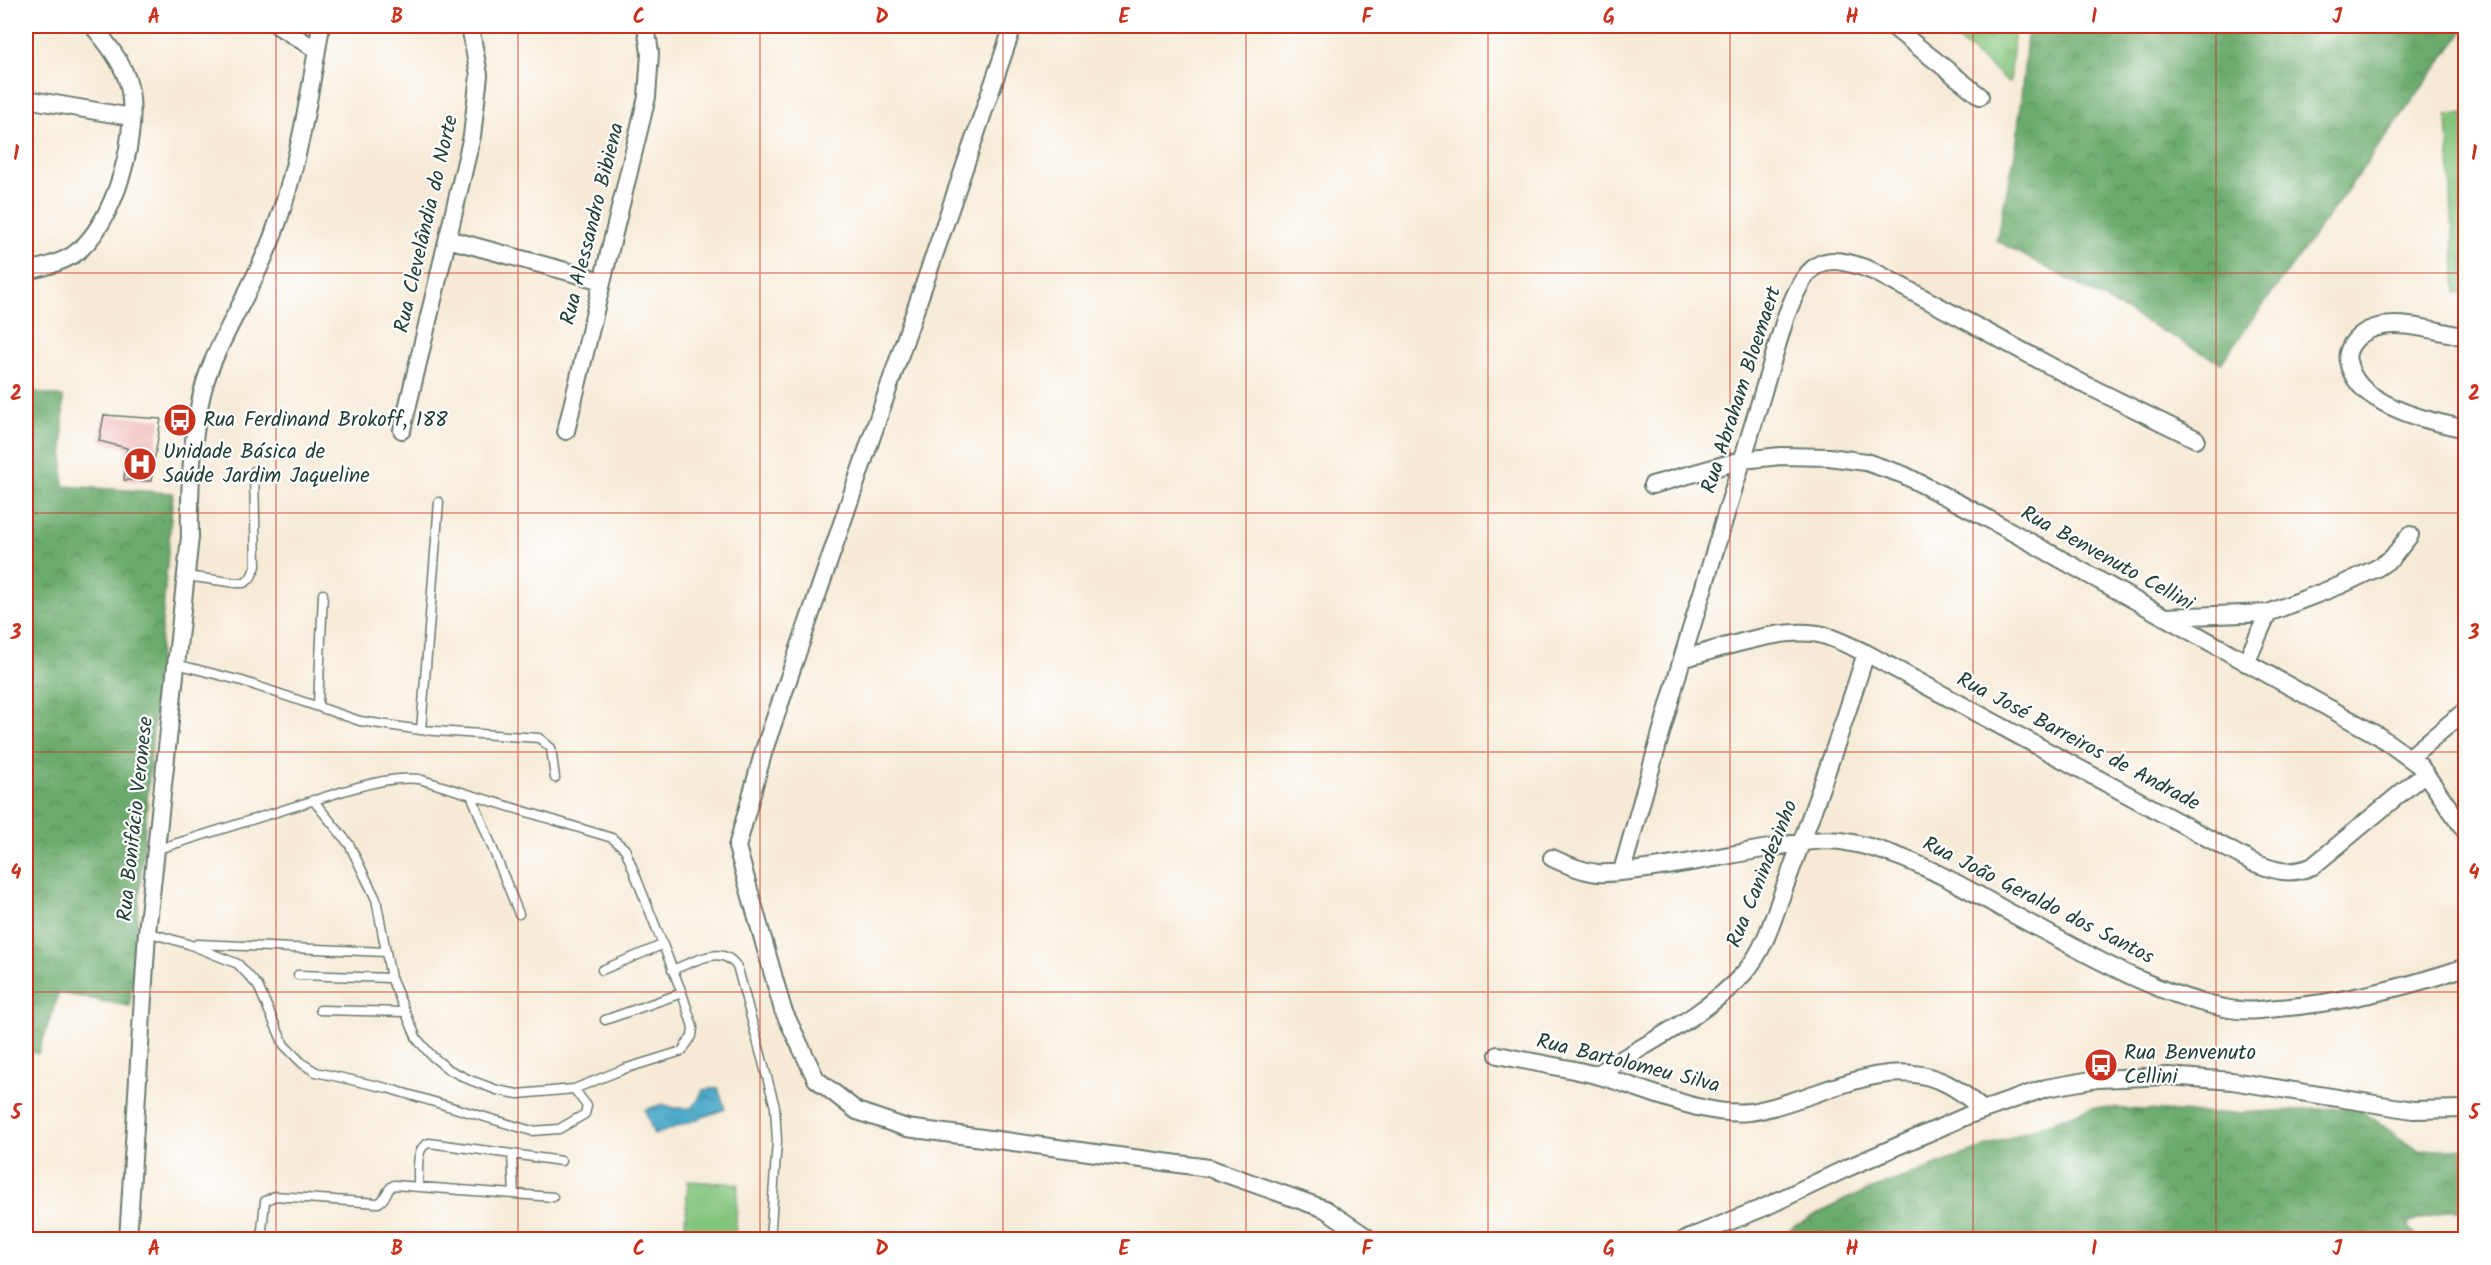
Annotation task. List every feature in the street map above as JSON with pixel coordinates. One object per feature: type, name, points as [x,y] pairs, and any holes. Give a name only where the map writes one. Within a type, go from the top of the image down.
[{"type":"street","points":[[26,271],[47,267],[74,255],[100,227],[122,178],[131,117],[127,81],[116,56],[93,26]]},
{"type":"street","points":[[278,26],[317,50]]},
{"type":"street","name":"Rua Bonifácio Veronese","points":[[128,1239],[147,932],[190,537],[191,477],[200,404],[210,368],[272,238],[301,139],[321,26]]},
{"type":"street","name":"Rua Clevelândia do Norte","points":[[402,430],[472,136],[479,75],[470,26]]},
{"type":"street","name":"Rua Alessandro Bibiena","points":[[566,431],[647,97],[650,53],[646,26]]},
{"type":"street","points":[[1013,26],[764,750],[737,847],[783,1010],[816,1079],[857,1111],[907,1128],[1209,1168],[1325,1209],[1371,1239]]},
{"type":"street","points":[[1892,26],[1980,96]]},
{"type":"street","points":[[26,99],[131,117]]},
{"type":"street","points":[[448,239],[603,281]]},
{"type":"street","name":"Rua Abraham Bloemaert","points":[[1622,872],[1682,659],[1786,316],[1800,282],[1810,269],[1820,264],[1844,260],[1875,272],[2084,384],[2196,439]]},
{"type":"street","points":[[2466,337],[2399,326],[2377,327],[2358,336],[2346,357],[2351,373],[2361,387],[2373,397],[2399,411],[2466,429]]},
{"type":"street","name":"Rua Benvenuto Cellini","points":[[1652,485],[1742,460],[1781,456],[1829,457],[1866,462],[1904,475],[1985,516],[2162,617],[2379,736],[2410,757],[2425,773],[2466,832]]},
{"type":"street","points":[[2162,617],[2268,613],[2341,585],[2377,568],[2392,558],[2410,535]]},
{"type":"street","points":[[2246,663],[2268,613]]},
{"type":"street","name":"Rua José Barreiros de Andrade","points":[[1682,659],[1767,638],[1798,633],[1822,635],[1866,653],[2252,862],[2274,871],[2299,872],[2313,866],[2425,773]]},
{"type":"street","name":"Rua Canindezinho","points":[[1596,1076],[1685,1021],[1725,992],[1747,970],[1761,947],[1801,842],[1838,743],[1866,653]]},
{"type":"street","points":[[2410,757],[2466,710]]},
{"type":"street","name":"Rua João Geraldo dos Santos","points":[[1552,858],[1577,869],[1598,873],[1622,872],[1801,842],[1837,841],[1862,845],[1943,876],[2092,957],[2123,971],[2183,996],[2231,1010],[2253,1011],[2313,1006],[2360,998],[2466,967]]},
{"type":"street","name":"Rua Bartolomeu Silva","points":[[1498,1056],[1596,1076],[1716,1111],[1748,1112],[1772,1108],[1865,1078],[1895,1073],[1924,1075],[1960,1091],[1983,1110]]},
{"type":"street","points":[[1684,1239],[1766,1207],[1845,1169],[1983,1110],[2046,1088],[2097,1079],[2169,1076],[2232,1081],[2413,1110],[2466,1109]]},
{"type":"lane","points":[[186,576],[244,583],[254,573],[256,566],[254,471]]},
{"type":"lane","points":[[420,730],[439,502]]},
{"type":"lane","points":[[318,705],[323,594]]},
{"type":"lane","points":[[176,664],[318,705],[360,721],[420,730],[542,740],[551,748],[555,778]]},
{"type":"lane","points":[[155,850],[313,800],[375,782],[405,778],[419,780],[612,838],[622,844],[682,993],[693,1027],[692,1036],[682,1051],[624,1069],[574,1089],[518,1094],[470,1080],[448,1069],[417,1039],[391,978],[376,899],[348,844],[313,800]]},
{"type":"lane","points":[[472,797],[519,914]]},
{"type":"lane","points":[[147,932],[188,944],[238,964],[258,986],[284,1045],[303,1064],[316,1072],[387,1088],[532,1131],[559,1128],[585,1114],[587,1106],[574,1089]]},
{"type":"lane","points":[[188,944],[386,952]]},
{"type":"lane","points":[[602,970],[662,945]]},
{"type":"lane","points":[[672,970],[716,954],[730,958],[738,969],[775,1107],[777,1142],[770,1239]]},
{"type":"lane","points":[[298,975],[391,978]]},
{"type":"lane","points":[[605,1020],[682,993]]},
{"type":"lane","points":[[320,1010],[405,1012]]},
{"type":"lane","points":[[418,1187],[420,1150],[426,1143],[561,1161]]},
{"type":"lane","points":[[512,1154],[514,1194]]},
{"type":"lane","points":[[261,1239],[265,1201],[271,1197],[378,1203],[382,1202],[391,1186],[553,1197]]},
{"type":"green space","points":[[1940,26],[2015,26],[2010,83]]},
{"type":"green space","points":[[2028,26],[2466,27],[2221,363],[1996,240],[2016,149]]},
{"type":"green space","points":[[2465,114],[2465,292],[2456,293],[2447,115]]},
{"type":"green space","points":[[26,390],[63,397],[63,486],[173,493],[130,1006],[59,993],[38,1054],[26,1050]]},
{"type":"green space","points":[[2092,1107],[2214,1114],[2357,1107],[2418,1151],[2465,1148],[2465,1210],[2449,1210],[2407,1224],[2418,1239],[1963,1240],[1956,1232],[1922,1240],[1769,1240],[1848,1198]]},
{"type":"green space","points":[[688,1181],[738,1184],[735,1239],[684,1239]]},
{"type":"water","points":[[718,1088],[725,1109],[654,1135],[645,1110],[662,1104],[675,1108],[691,1108],[703,1090]]},
{"type":"building","name":"Unidade Básica de Saúde Jardim Jaqueline","points":[[104,415],[161,419],[151,481],[124,480],[127,448],[99,441]]},
{"type":"place","name":"Rua Ferdinand Brokoff, 188","points":[[180,420]]},
{"type":"place","name":"Unidade Básica de Saúde Jardim Jaqueline","points":[[140,464]]},
{"type":"place","name":"Rua Benvenuto Cellini","points":[[2101,1065]]}]
